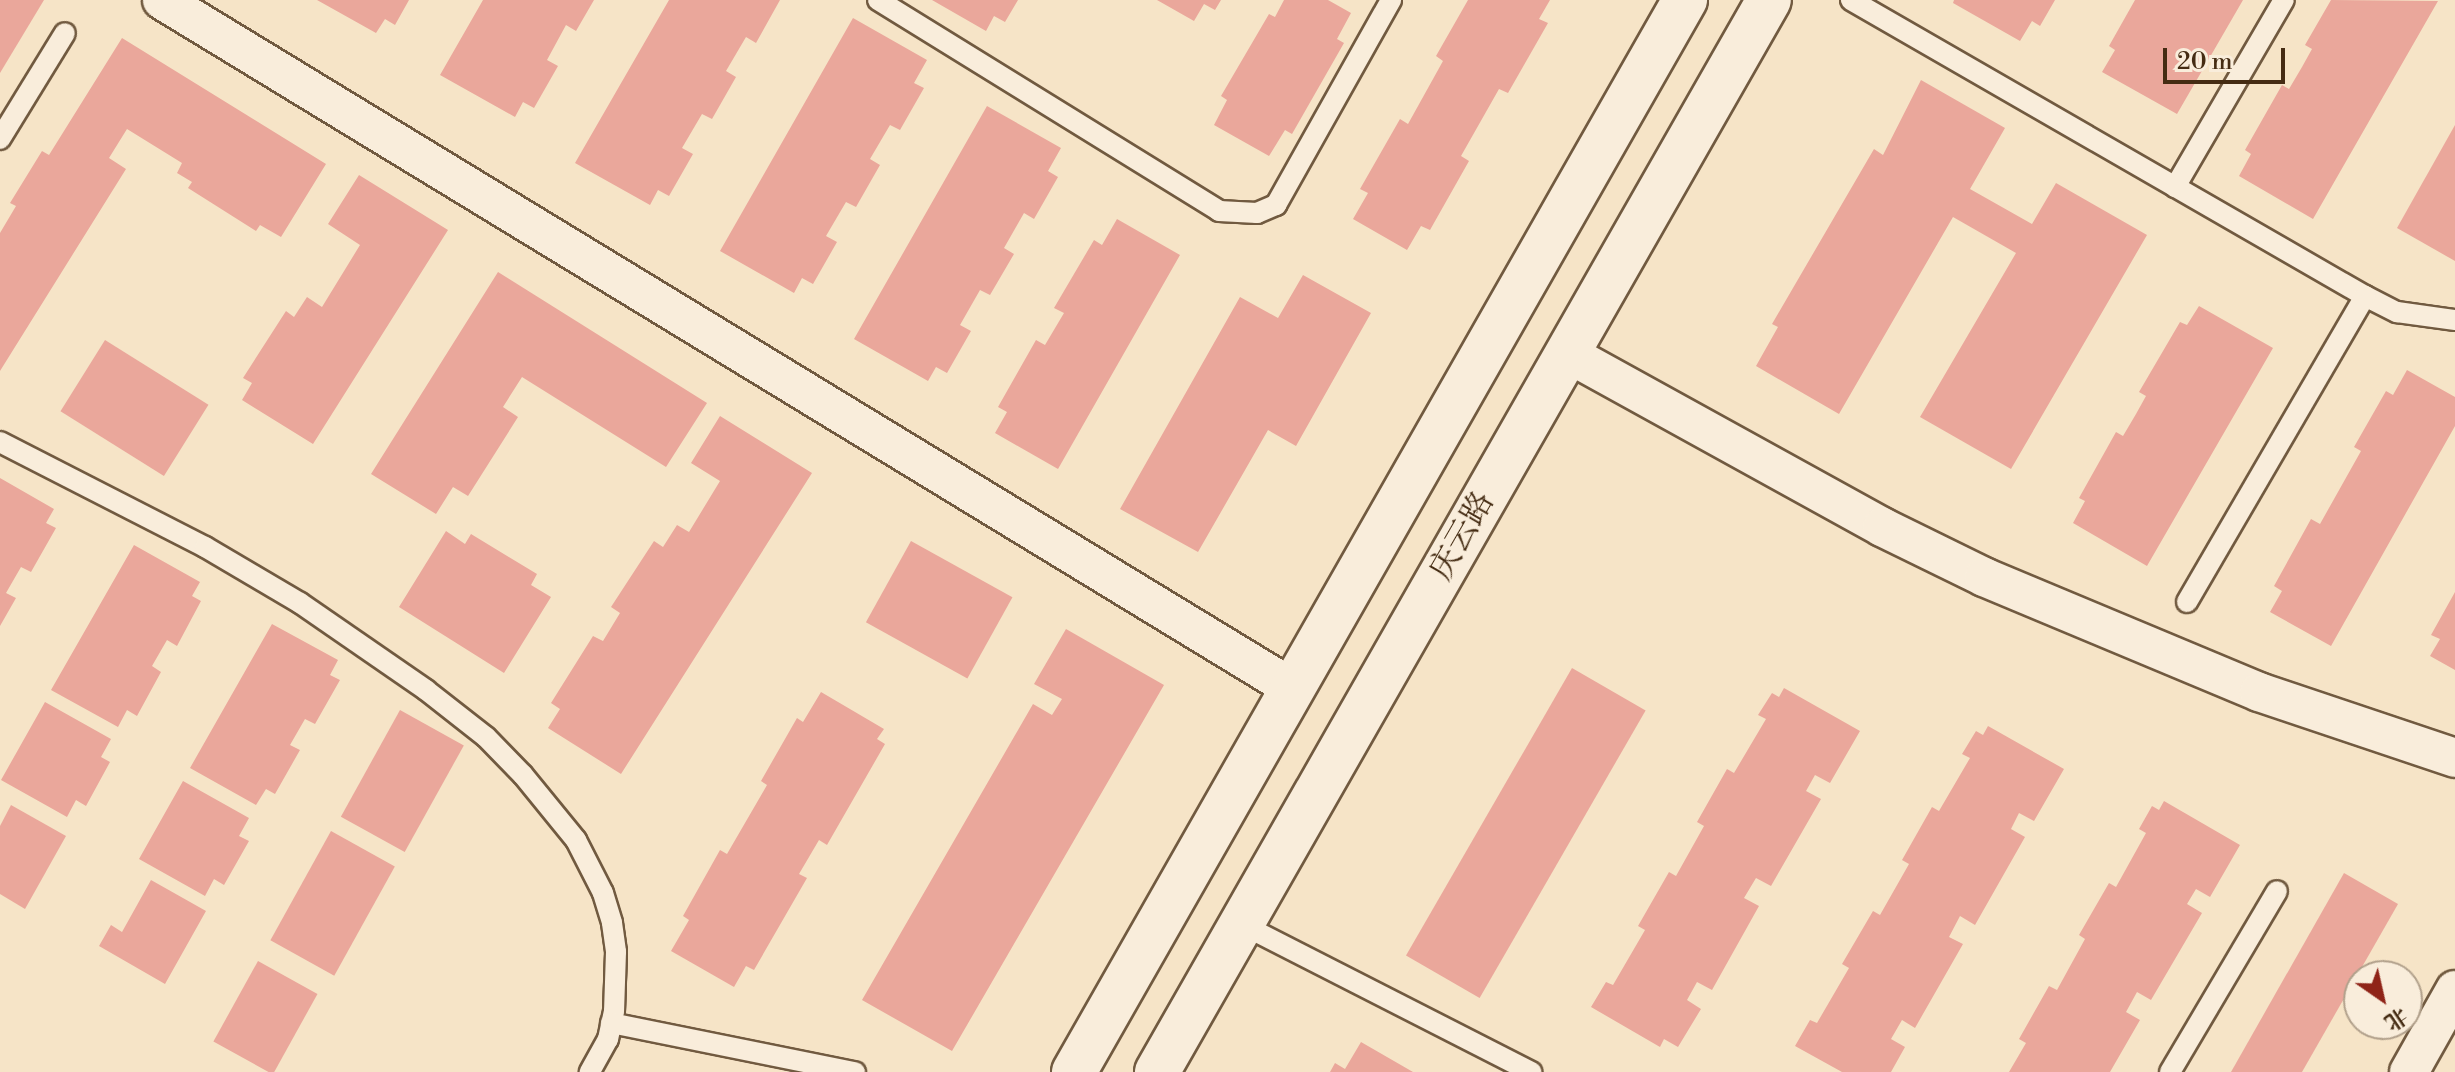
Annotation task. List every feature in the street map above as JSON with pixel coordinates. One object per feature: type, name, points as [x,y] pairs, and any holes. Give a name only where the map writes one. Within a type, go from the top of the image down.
[{"type":"main road","points":[[1074,1072],[1685,0]]},
{"type":"main road","name":"庆云路","points":[[1157,1072],[1769,0]]},
{"type":"street","points":[[162,0],[1292,688]]},
{"type":"street","points":[[1567,353],[1868,519],[1984,577],[2259,692],[2455,758]]},
{"type":"street","points":[[2409,1072],[2455,990]]},
{"type":"lane","points":[[878,0],[1219,211],[1257,213],[1276,205],[1391,0]]},
{"type":"lane","points":[[1851,0],[2365,296],[2397,312],[2455,320]]},
{"type":"lane","points":[[2175,187],[2284,0]]},
{"type":"lane","points":[[0,139],[65,33]]},
{"type":"lane","points":[[2187,602],[2365,296]]},
{"type":"lane","points":[[0,442],[205,547],[300,603],[364,645],[486,737],[523,775],[576,840],[603,893],[616,952],[617,981],[608,1039],[590,1072]]},
{"type":"lane","points":[[2170,1072],[2277,891]]},
{"type":"lane","points":[[1241,924],[1532,1072]]},
{"type":"lane","points":[[611,1023],[855,1072]]},
{"type":"building","points":[[0,0],[44,0],[0,73]]},
{"type":"building","points":[[317,0],[409,0],[395,25],[385,19],[376,33]]},
{"type":"building","points":[[483,0],[594,0],[576,31],[566,25],[547,60],[558,66],[534,108],[523,102],[515,117],[440,75]]},
{"type":"building","points":[[669,0],[780,0],[756,43],[746,37],[726,71],[736,77],[712,119],[702,114],[682,148],[693,154],[669,196],[658,190],[650,205],[575,163]]},
{"type":"building","points":[[932,0],[1018,0],[1005,22],[994,16],[986,31]]},
{"type":"building","points":[[1157,0],[1221,0],[1215,10],[1204,4],[1194,21]]},
{"type":"building","points":[[1284,0],[1328,0],[1351,13],[1337,39],[1344,43],[1292,134],[1285,130],[1269,156],[1214,125],[1227,100],[1221,96],[1269,14],[1275,17]]},
{"type":"building","points":[[1468,0],[1550,0],[1539,19],[1548,23],[1508,93],[1499,89],[1461,156],[1469,161],[1430,230],[1421,226],[1407,250],[1353,219],[1368,193],[1360,189],[1400,119],[1408,124],[1443,61],[1436,56]]},
{"type":"building","points":[[1954,0],[2055,0],[2040,26],[2032,21],[2020,41],[1953,3]]},
{"type":"building","points":[[2135,0],[2243,0],[2177,114],[2102,72],[2115,50],[2109,46]]},
{"type":"building","points":[[2331,0],[2438,1],[2313,219],[2239,176],[2251,154],[2245,150],[2282,85],[2289,89],[2302,67],[2312,49],[2305,45]]},
{"type":"building","points":[[853,18],[927,60],[914,83],[924,88],[900,130],[890,125],[870,159],[880,165],[856,207],[846,202],[826,236],[837,242],[813,284],[802,278],[794,293],[720,251]]},
{"type":"building","points":[[122,38],[326,164],[281,237],[260,225],[256,231],[188,188],[192,182],[177,173],[182,163],[127,129],[109,158],[126,169],[0,371],[0,233],[16,206],[10,203],[42,151],[49,155]]},
{"type":"building","points":[[1921,80],[2005,128],[1970,189],[2032,224],[2056,183],[2147,235],[2011,469],[1920,417],[2016,253],[1953,217],[1839,414],[1756,366],[1778,327],[1772,324],[1874,149],[1883,155]]},
{"type":"building","points":[[987,106],[1061,148],[1048,171],[1058,177],[1034,219],[1024,213],[1004,248],[1014,254],[990,295],[980,290],[960,325],[971,331],[947,373],[936,367],[928,381],[854,339]]},
{"type":"building","points":[[2455,125],[2455,261],[2397,228]]},
{"type":"building","points":[[359,175],[448,230],[313,444],[242,400],[252,383],[243,378],[286,311],[294,317],[307,297],[322,307],[360,245],[328,224]]},
{"type":"building","points":[[1117,219],[1180,255],[1058,469],[995,433],[1007,412],[998,407],[1036,340],[1045,345],[1064,313],[1054,308],[1094,240],[1102,245]]},
{"type":"building","points":[[498,272],[707,403],[666,467],[522,377],[503,407],[518,417],[468,496],[453,487],[436,514],[371,474]]},
{"type":"building","points":[[1303,275],[1371,313],[1296,446],[1268,430],[1198,552],[1120,509],[1240,297],[1278,318]]},
{"type":"building","points":[[2199,306],[2273,348],[2147,566],[2073,523],[2085,501],[2079,498],[2116,432],[2123,436],[2146,396],[2139,392],[2180,322],[2187,325]]},
{"type":"building","points":[[105,340],[208,405],[164,476],[60,411]]},
{"type":"building","points":[[2407,370],[2455,397],[2455,426],[2331,646],[2270,612],[2282,591],[2274,586],[2311,519],[2320,524],[2361,451],[2354,447],[2386,391],[2393,395]]},
{"type":"building","points":[[720,416],[812,473],[621,774],[548,728],[560,709],[551,703],[593,636],[603,641],[620,613],[611,607],[654,541],[663,547],[677,525],[689,532],[720,481],[691,463]]},
{"type":"building","points":[[0,478],[54,509],[46,523],[56,528],[31,572],[21,567],[6,593],[16,598],[0,626]]},
{"type":"building","points":[[446,531],[465,544],[471,534],[537,574],[531,585],[551,597],[504,673],[399,607]]},
{"type":"building","points":[[911,541],[1012,597],[967,679],[866,622]]},
{"type":"building","points":[[134,545],[200,582],[192,596],[201,601],[177,646],[167,640],[152,666],[161,672],[137,716],[127,710],[118,727],[51,690]]},
{"type":"building","points":[[2455,592],[2455,670],[2430,656],[2440,639],[2431,635]]},
{"type":"building","points":[[272,624],[338,660],[330,675],[340,680],[315,724],[305,719],[290,745],[300,750],[275,794],[266,789],[256,805],[190,768]]},
{"type":"building","points":[[1066,629],[1164,685],[952,1051],[862,1000],[1033,704],[1052,715],[1062,699],[1034,684]]},
{"type":"building","points":[[1572,668],[1646,711],[1480,998],[1406,956]]},
{"type":"building","points":[[1784,688],[1860,731],[1830,783],[1815,775],[1806,791],[1821,799],[1771,886],[1756,878],[1744,898],[1759,906],[1712,990],[1697,982],[1687,1000],[1701,1009],[1678,1047],[1664,1039],[1660,1047],[1591,1007],[1606,982],[1613,985],[1645,930],[1638,926],[1669,872],[1676,876],[1704,826],[1697,822],[1727,769],[1734,773],[1766,719],[1758,715],[1772,693],[1779,697]]},
{"type":"building","points":[[821,692],[884,729],[877,739],[885,744],[827,845],[819,840],[799,874],[807,878],[754,970],[746,966],[734,987],[671,951],[689,920],[683,916],[720,850],[727,854],[767,785],[761,781],[797,718],[803,722]]},
{"type":"building","points":[[45,702],[111,739],[101,757],[110,762],[86,806],[76,800],[67,817],[1,780]]},
{"type":"building","points":[[400,710],[464,745],[405,852],[341,817]]},
{"type":"building","points":[[1988,726],[2064,769],[2034,821],[2019,813],[2011,829],[2025,837],[1975,925],[1960,916],[1949,937],[1963,944],[1915,1028],[1902,1020],[1891,1039],[1905,1047],[1891,1072],[1842,1072],[1795,1046],[1810,1020],[1817,1023],[1849,968],[1842,964],[1873,911],[1880,915],[1909,864],[1902,860],[1932,807],[1939,811],[1970,758],[1962,754],[1976,731],[1983,735]]},
{"type":"building","points":[[183,781],[249,818],[239,836],[249,841],[224,885],[214,879],[205,896],[139,859]]},
{"type":"building","points":[[2164,801],[2240,845],[2210,897],[2196,889],[2187,904],[2202,913],[2151,1000],[2137,992],[2126,1012],[2140,1020],[2110,1072],[2009,1072],[2026,1043],[2019,1039],[2049,986],[2057,990],[2085,939],[2079,935],[2109,883],[2116,887],[2146,833],[2139,829],[2152,806],[2159,810]]},
{"type":"building","points":[[11,805],[66,836],[25,909],[0,894],[0,826]]},
{"type":"building","points":[[331,831],[395,866],[334,976],[270,940]]},
{"type":"building","points":[[2344,873],[2398,904],[2366,960],[2343,960],[2343,1000],[2302,1072],[2231,1072]]},
{"type":"building","points":[[151,880],[206,911],[165,984],[99,946],[111,925],[122,932]]},
{"type":"building","points":[[258,961],[317,994],[274,1072],[268,1072],[213,1041]]},
{"type":"building","points":[[1361,1042],[1413,1072],[1330,1072],[1335,1063],[1345,1069]]}]
